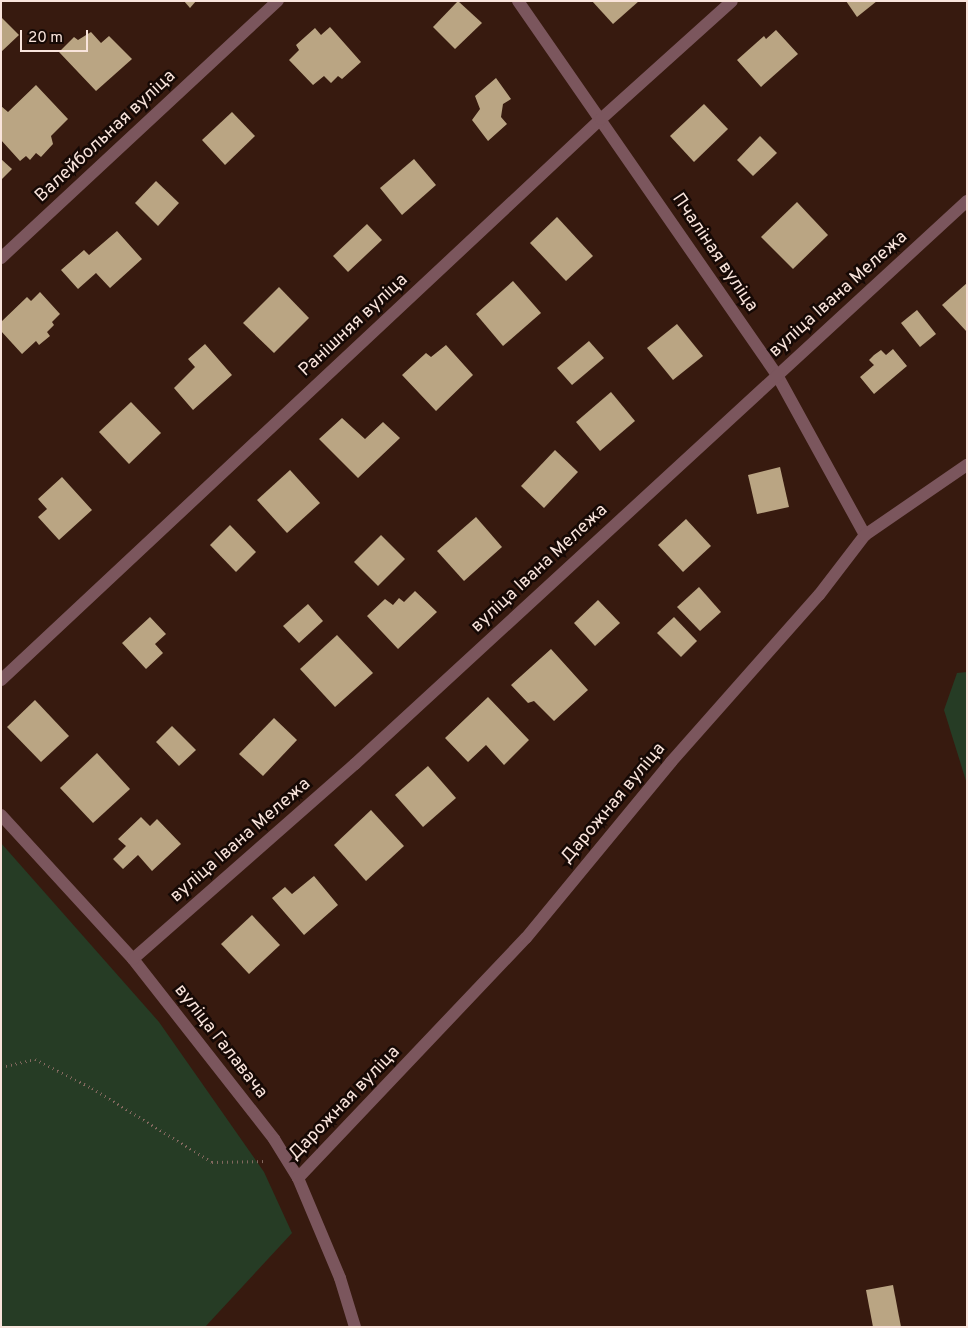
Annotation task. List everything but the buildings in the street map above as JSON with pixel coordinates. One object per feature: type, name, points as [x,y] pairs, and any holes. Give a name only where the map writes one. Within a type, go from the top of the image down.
[{"type":"street","name":"Валейбольная вуліца","points":[[1,258],[278,1]]},
{"type":"street","name":"Пчаліная вуліца","points":[[518,1],[776,375],[865,534]]},
{"type":"street","name":"Ранішняя вуліца","points":[[1,680],[601,119],[732,1]]},
{"type":"street","name":"вуліца Івана Мележа","points":[[133,959],[355,764],[967,201]]},
{"type":"street","name":"Дарожная вуліца","points":[[298,1178],[526,938],[670,762],[819,595],[865,534],[967,465]]},
{"type":"street","name":"вуліца Галавача","points":[[1,815],[133,959],[274,1139],[298,1178],[340,1278],[355,1327]]},
{"type":"path","points":[[1,1067],[35,1059],[92,1088],[212,1162],[287,1160]]},
{"type":"green space","points":[[967,672],[967,784],[944,710],[957,673]]},
{"type":"green space","points":[[1,843],[159,1022],[264,1172],[292,1233],[205,1327],[1,1327]]}]
